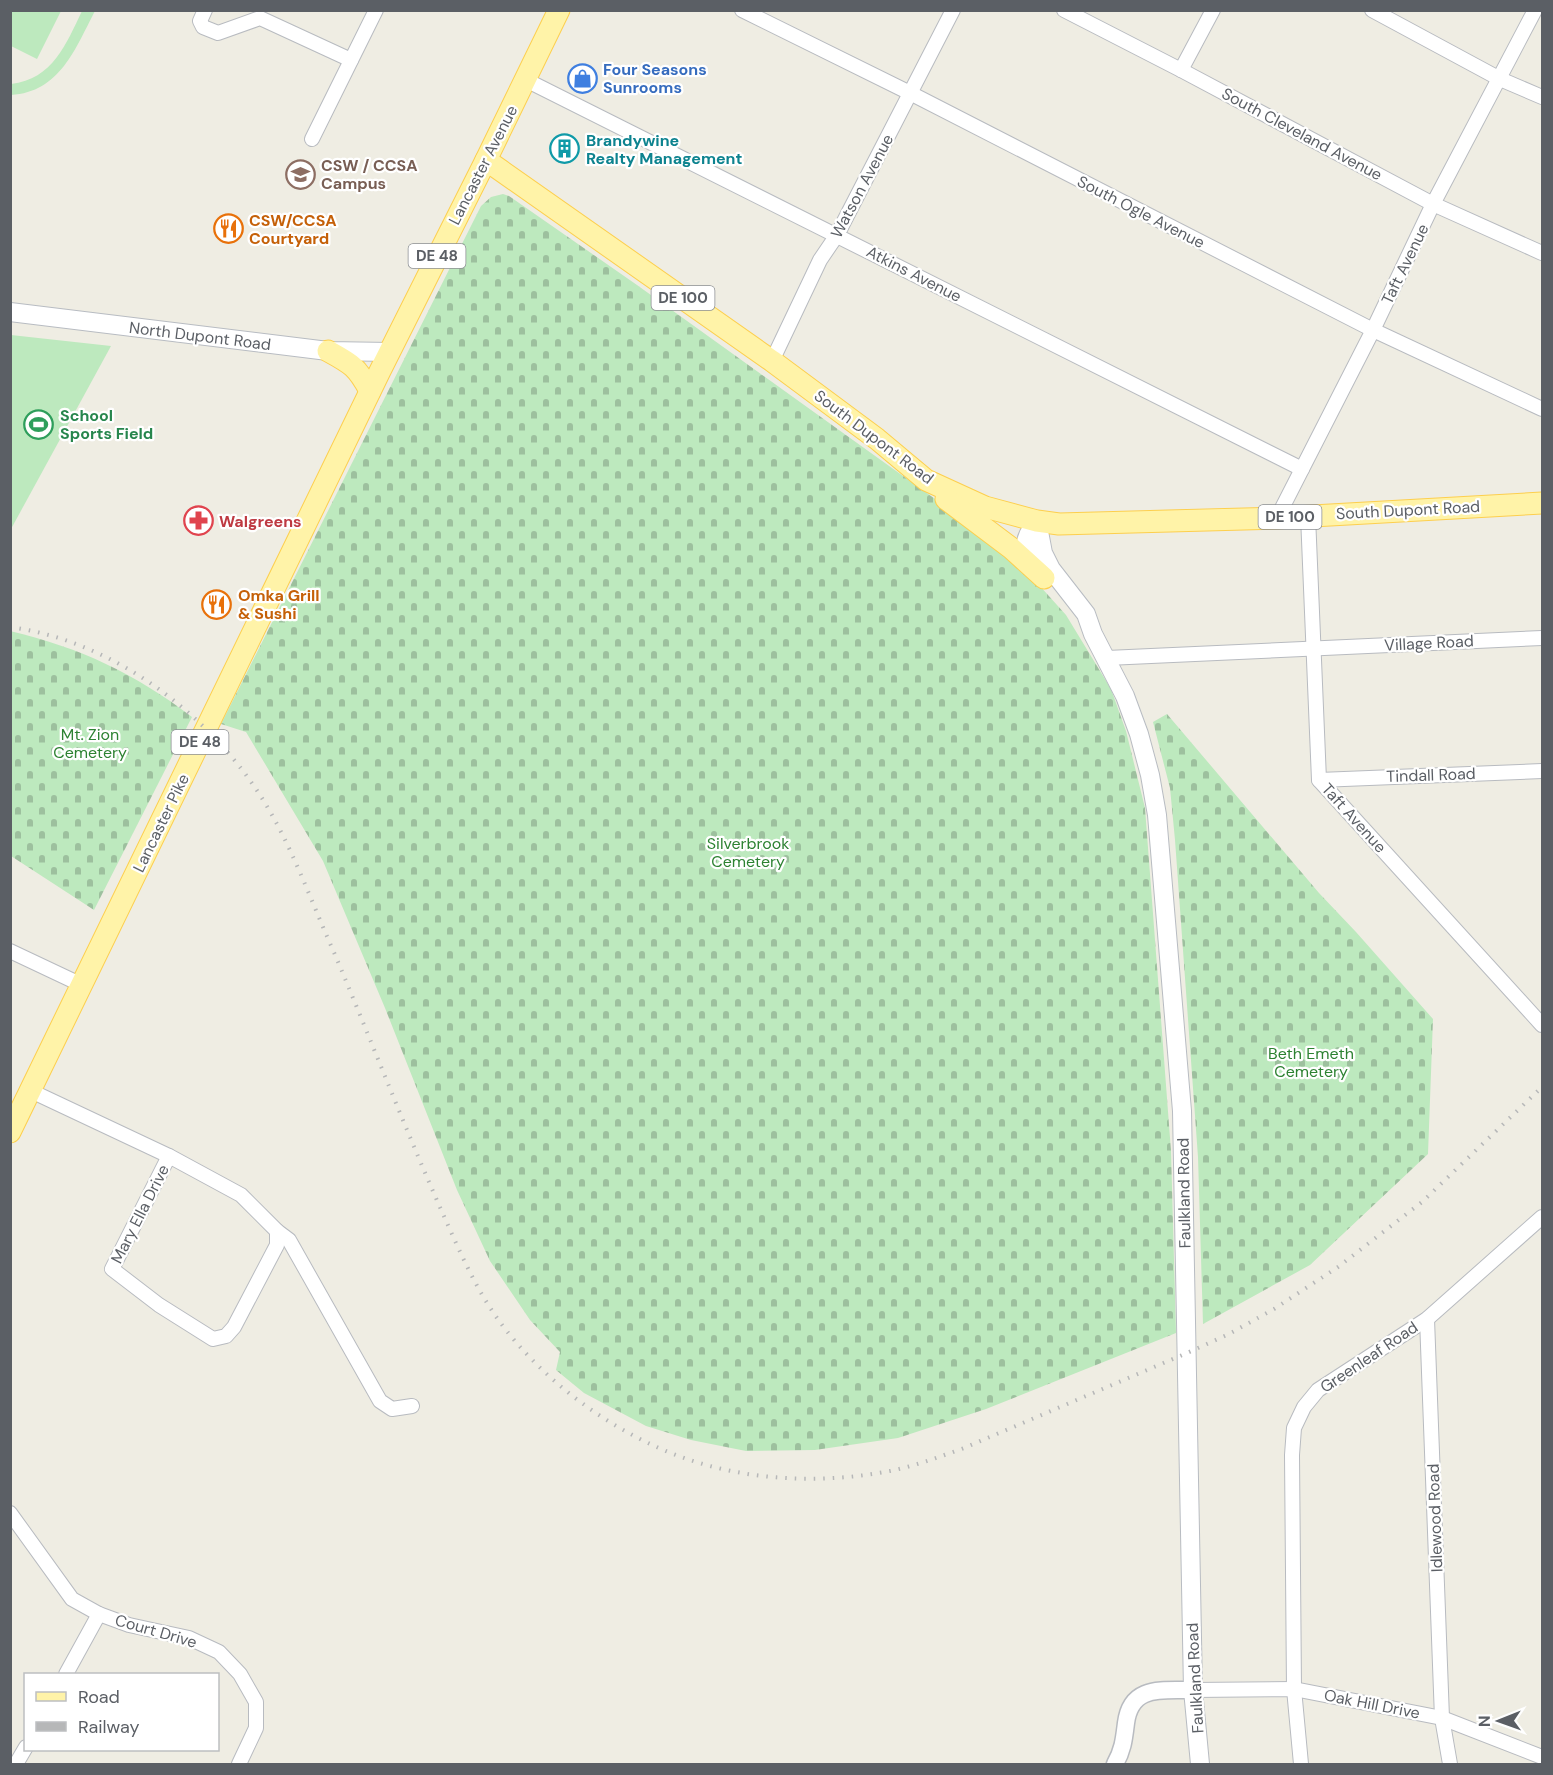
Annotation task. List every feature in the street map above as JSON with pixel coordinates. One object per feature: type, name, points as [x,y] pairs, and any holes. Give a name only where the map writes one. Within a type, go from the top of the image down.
[{"type":"main road","name":"Lancaster Avenue","points":[[390,352],[559,10]]},
{"type":"main road","name":"South Dupont Road","points":[[486,160],[772,361],[878,439],[926,480],[985,507],[1037,521],[1059,524],[1094,524],[1277,518],[1542,502]]},
{"type":"main road","name":"North Dupont Road","points":[[10,312],[328,351],[390,352]]},
{"type":"main road","points":[[328,351],[358,370],[370,391]]},
{"type":"main road","name":"Lancaster Pike","points":[[10,1132],[390,352]]},
{"type":"main road","points":[[926,480],[929,485],[1011,548],[1044,578]]},
{"type":"main road","name":"Faulkland Road","points":[[1037,521],[1028,532],[1025,541],[1034,567],[1093,634]]},
{"type":"main road","name":"Faulkland Road","points":[[1037,521],[1043,553],[1051,568],[1086,614],[1093,634],[1125,696],[1139,734],[1157,815],[1182,1112],[1193,1690],[1200,1764]]},
{"type":"street","points":[[205,10],[200,21],[203,27],[218,33],[260,14],[351,60]]},
{"type":"street","points":[[312,139],[376,10]]},
{"type":"street","name":"South Ogle Avenue","points":[[742,10],[910,93],[1373,330],[1542,410]]},
{"type":"street","name":"Watson Avenue","points":[[772,361],[820,260],[837,235],[953,10]]},
{"type":"street","name":"South Cleveland Avenue","points":[[1064,10],[1433,204],[1542,253]]},
{"type":"street","points":[[1181,70],[1213,10]]},
{"type":"street","points":[[1372,10],[1500,79],[1542,97]]},
{"type":"street","name":"Taft Avenue","points":[[1277,518],[1373,330],[1433,204],[1535,10]]},
{"type":"street","name":"Atkins Avenue","points":[[526,80],[1302,469]]},
{"type":"street","name":"Taft Avenue","points":[[1308,516],[1319,780],[1542,1025]]},
{"type":"street","name":"Village Road","points":[[1107,658],[1542,638]]},
{"type":"street","name":"Tindall Road","points":[[1319,780],[1542,771]]},
{"type":"street","points":[[10,951],[81,985]]},
{"type":"street","name":"Mary Ella Drive","points":[[31,1091],[169,1156],[241,1195],[289,1240],[380,1401],[392,1409],[412,1406]]},
{"type":"street","name":"Mary Ella Drive","points":[[169,1156],[112,1269],[159,1305],[213,1339],[226,1336],[234,1327],[277,1245],[277,1231]]},
{"type":"street","name":"Greenleaf Road","points":[[1300,1764],[1294,1689],[1292,1455],[1294,1428],[1304,1407],[1318,1390],[1427,1319],[1542,1217]]},
{"type":"street","name":"Idlewood Road","points":[[1427,1319],[1442,1718],[1450,1764]]},
{"type":"street","name":"Court Drive","points":[[10,1513],[72,1599],[99,1614],[129,1625],[189,1638],[219,1652],[240,1674],[256,1702],[256,1728],[239,1764]]},
{"type":"street","points":[[67,1673],[99,1614]]},
{"type":"street","name":"Oak Hill Drive","points":[[1193,1690],[1294,1689],[1442,1718],[1542,1758]]},
{"type":"street","points":[[1115,1764],[1123,1750],[1126,1720],[1131,1704],[1141,1695],[1153,1691],[1193,1690]]},
{"type":"street","points":[[16,1764],[24,1750]]},
{"type":"green space","points":[[10,11],[61,11],[37,59],[11,46]]},
{"type":"green space","points":[[82,11],[95,11],[64,66],[42,86],[28,92],[11,95],[11,84],[38,75],[56,58]]},
{"type":"green space","name":"Silverbrook Cemetery","points":[[503,194],[637,285],[995,542],[1030,575],[1066,615],[1111,689],[1126,731],[1145,808],[1171,1151],[1176,1333],[986,1409],[898,1438],[815,1450],[746,1451],[691,1440],[646,1426],[584,1393],[556,1370],[560,1352],[530,1320],[490,1261],[457,1190],[385,1008],[323,861],[246,732],[221,724],[481,206],[491,197]]},
{"type":"green space","name":"School Sports Field","points":[[10,335],[111,346],[11,529]]},
{"type":"green space","name":"Mt. Zion Cemetery","points":[[10,631],[60,645],[106,664],[149,687],[192,717],[94,910],[11,856]]},
{"type":"green space","name":"Beth Emeth Cemetery","points":[[1167,714],[1319,893],[1433,1019],[1428,1154],[1310,1265],[1203,1324],[1198,1157],[1175,840],[1170,788],[1153,722]]},
{"type":"railway","points":[[10,627],[49,635],[86,648],[156,687],[188,712],[217,740],[243,771],[265,803],[293,857],[439,1205],[458,1248],[488,1305],[535,1363],[582,1403],[633,1435],[687,1459],[736,1472],[787,1478],[839,1478],[899,1469],[964,1448],[1187,1353],[1229,1334],[1274,1309],[1338,1267],[1422,1202],[1542,1087]]},
{"type":"place","name":"Four Seasons Sunrooms","points":[[582,78]]},
{"type":"place","name":"Brandywine Realty Management","points":[[565,149]]},
{"type":"place","name":"CSW / CCSA Campus","points":[[300,174]]},
{"type":"place","name":"CSW/CCSA Courtyard","points":[[228,229]]},
{"type":"place","name":"School Sports Field","points":[[39,424]]},
{"type":"place","name":"Walgreens","points":[[198,521]]},
{"type":"place","name":"Omka Grill & Sushi","points":[[217,604]]}]
